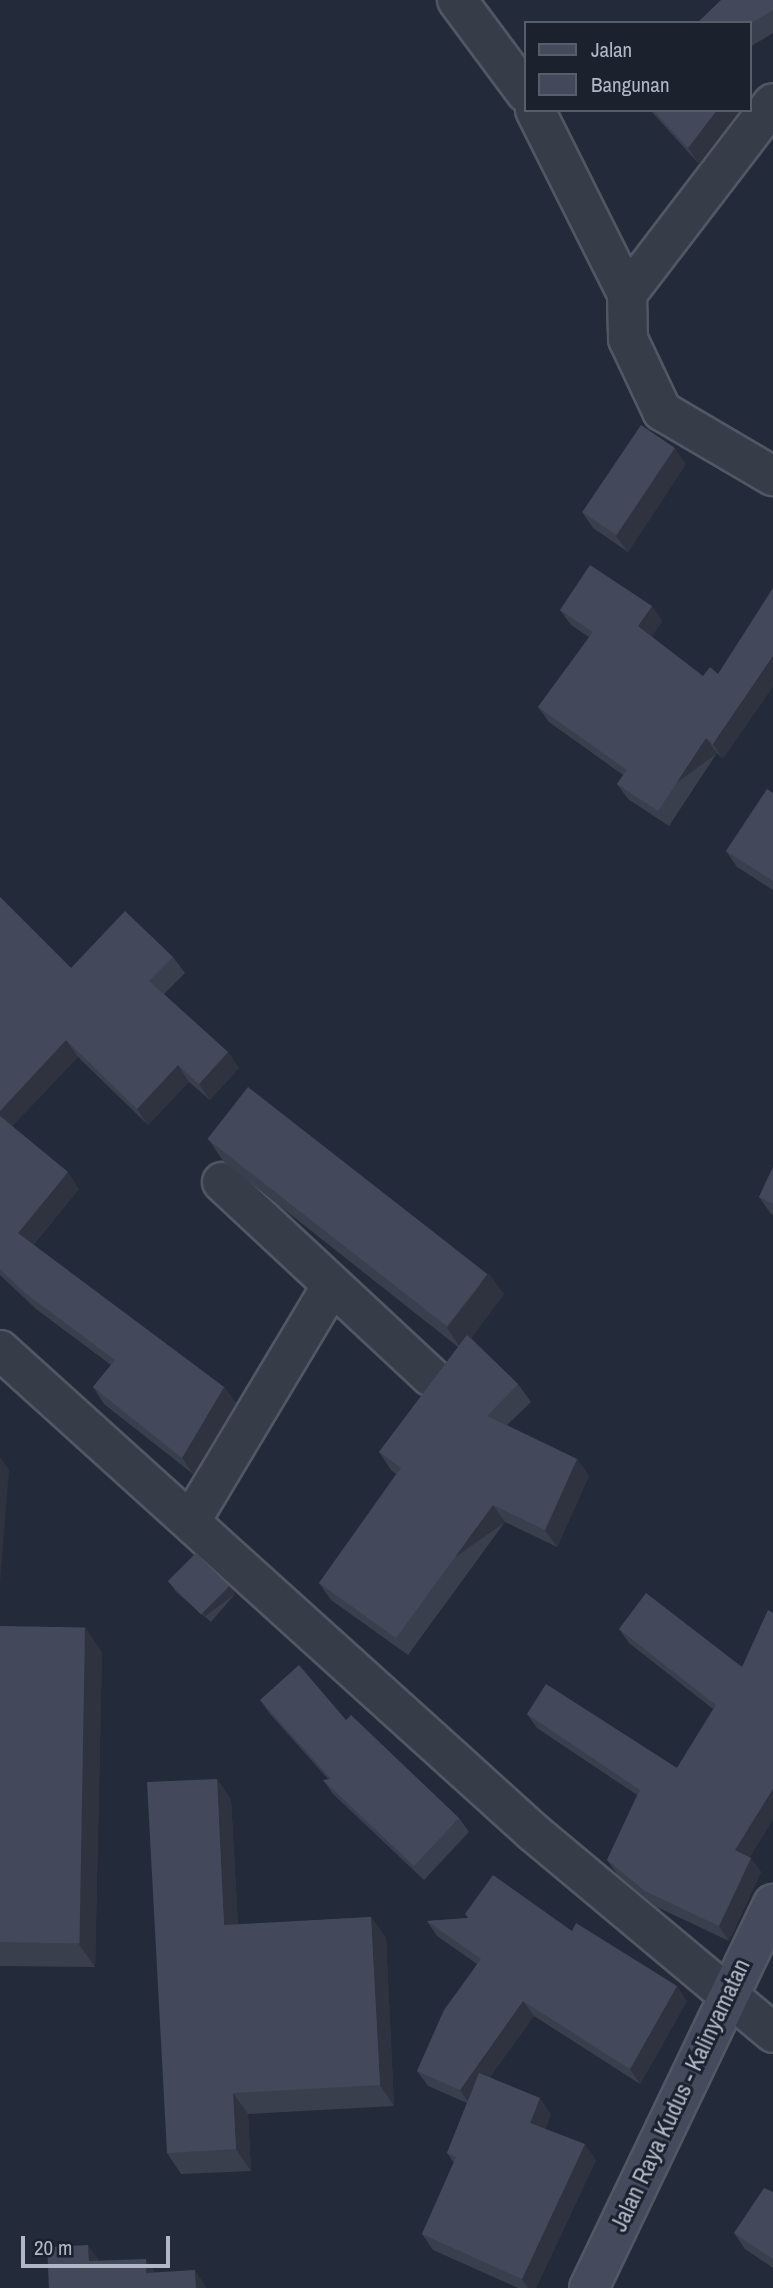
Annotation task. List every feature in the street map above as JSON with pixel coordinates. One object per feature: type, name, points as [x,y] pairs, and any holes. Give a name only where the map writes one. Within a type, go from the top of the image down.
[{"type":"main road","name":"Jalan Raya Kudus - Kalinyamatan","points":[[589,2288],[727,1993],[773,1904]]},
{"type":"street","points":[[457,0],[524,90]]},
{"type":"street","points":[[627,294],[773,103]]},
{"type":"street","points":[[536,112],[627,294],[628,339],[662,411],[773,476]]},
{"type":"street","points":[[222,1182],[330,1288],[431,1377]]},
{"type":"street","points":[[191,1519],[330,1288]]},
{"type":"street","points":[[0,1350],[191,1519],[533,1832],[773,2033]]},
{"type":"building","points":[[721,0],[773,0],[773,10],[752,23],[699,21]]},
{"type":"building","points":[[655,112],[715,112],[688,148]]},
{"type":"building","points":[[641,425],[675,448],[616,535],[582,512]]},
{"type":"building","points":[[590,565],[652,606],[638,626],[703,676],[710,667],[718,674],[773,588],[773,656],[713,744],[706,738],[658,811],[617,784],[627,770],[538,707],[593,632],[560,610]]},
{"type":"building","points":[[767,789],[773,793],[773,881],[726,851]]},
{"type":"building","points":[[0,897],[71,968],[125,911],[173,957],[149,981],[228,1052],[199,1084],[178,1065],[137,1109],[66,1040],[0,1111]]},
{"type":"building","points":[[248,1087],[488,1274],[447,1326],[207,1139]]},
{"type":"building","points":[[0,1116],[68,1172],[18,1233],[224,1387],[182,1458],[93,1387],[115,1360],[25,1293],[0,1269]]},
{"type":"building","points":[[773,1167],[773,1204],[759,1197]]},
{"type":"building","points":[[467,1335],[518,1384],[487,1416],[577,1459],[545,1530],[493,1505],[396,1638],[319,1583],[401,1468],[379,1452]]},
{"type":"building","points":[[196,1553],[229,1586],[201,1615],[168,1581]]},
{"type":"building","points":[[646,1593],[742,1667],[768,1610],[773,1613],[773,1789],[735,1850],[751,1858],[719,1926],[645,1891],[607,1860],[640,1790],[527,1714],[546,1684],[677,1768],[716,1705],[619,1629]]},
{"type":"building","points":[[0,1626],[85,1627],[79,1943],[0,1942]]},
{"type":"building","points":[[299,1665],[346,1720],[351,1715],[459,1818],[414,1866],[323,1780],[331,1779],[260,1700]]},
{"type":"building","points":[[217,1779],[224,1925],[371,1917],[380,2085],[233,2093],[236,2149],[167,2153],[147,1782]]},
{"type":"building","points":[[493,1875],[572,1931],[576,1923],[677,1986],[630,2069],[523,2001],[460,2090],[417,2071],[444,2010],[481,1959],[427,1921],[469,1918],[465,1914]]},
{"type":"building","points":[[479,2073],[540,2098],[530,2123],[585,2144],[522,2279],[422,2234],[456,2157],[447,2153]]},
{"type":"building","points":[[764,2188],[773,2192],[773,2259],[734,2233]]},
{"type":"building","points":[[88,2245],[89,2261],[146,2259],[146,2273],[195,2270],[196,2288],[49,2288],[47,2247]]}]
